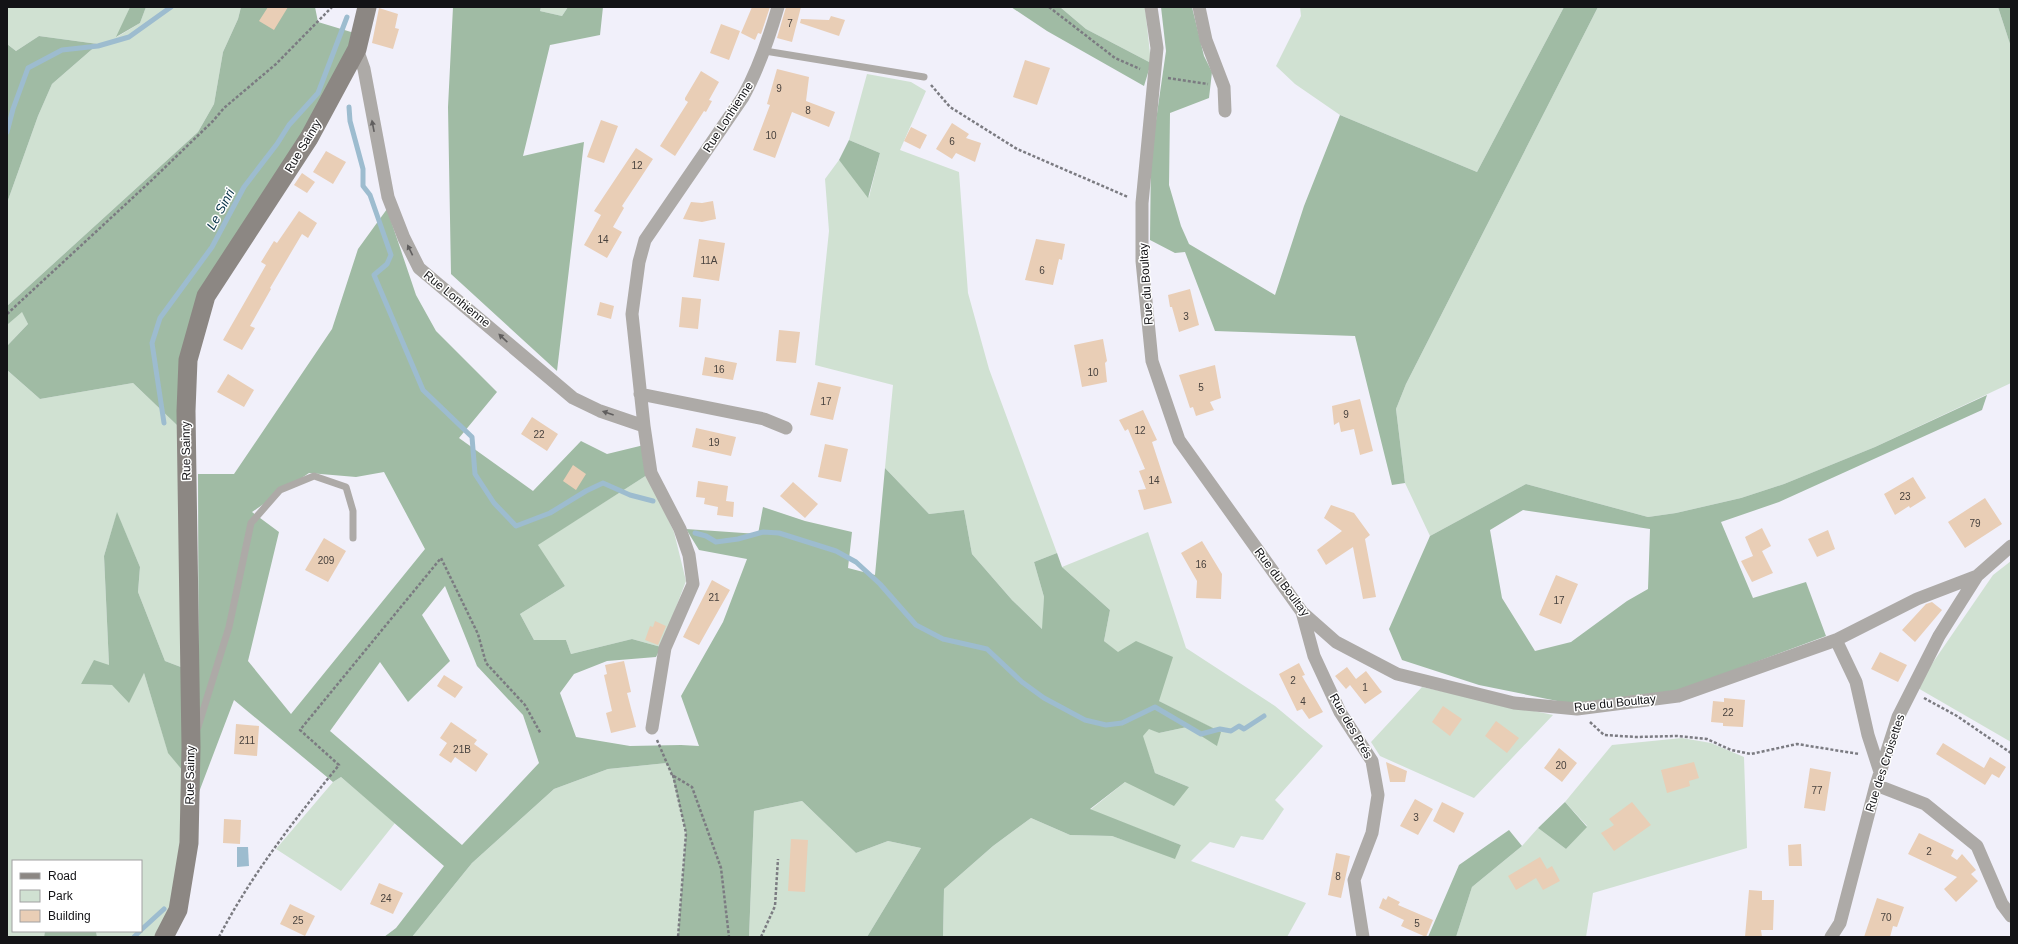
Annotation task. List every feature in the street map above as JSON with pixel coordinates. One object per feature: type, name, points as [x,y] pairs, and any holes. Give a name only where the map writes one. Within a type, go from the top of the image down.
[{"type":"street","name":"Rue Sainry","points":[[164,937],[178,910],[189,843],[191,748],[186,411],[188,360],[206,296],[309,138],[357,49],[367,7]]},
{"type":"street","name":"Rue Lonhienne","points":[[652,728],[665,648],[693,584],[689,555],[682,536],[651,473],[640,394],[632,314],[639,262],[645,240],[743,97],[765,51],[778,7]]},
{"type":"street","name":"Rue du Boultay","points":[[1152,7],[1157,48],[1142,203],[1142,261],[1152,361],[1179,440],[1302,612],[1336,642],[1397,674],[1514,703],[1577,709],[1678,696],[1836,640],[1917,599],[1977,576]]},
{"type":"street","points":[[1199,7],[1206,40],[1224,87],[1226,110]]},
{"type":"street","name":"Rue Lonhienne","points":[[357,49],[364,69],[388,198],[404,238],[419,268],[573,398],[600,411],[644,426]]},
{"type":"street","points":[[640,394],[764,418],[786,428]]},
{"type":"street","name":"Rue des Croisettes","points":[[1830,937],[1840,922],[1876,785],[1898,717],[1939,636],[1977,576],[2011,546]]},
{"type":"street","name":"Rue des Prés","points":[[1302,612],[1314,656],[1333,698],[1340,712],[1372,761],[1378,795],[1372,833],[1354,880],[1362,937]]},
{"type":"street","points":[[1836,640],[1856,682],[1880,772]]},
{"type":"street","points":[[1876,785],[1925,804],[1977,846],[2002,904],[2011,916]]},
{"type":"lane","points":[[765,51],[924,77]]},
{"type":"lane","points":[[191,748],[229,627],[251,523],[280,490],[314,476],[346,487],[354,511],[353,538]]},
{"type":"path","points":[[7,314],[153,179],[213,121],[224,108],[276,64],[332,7]]},
{"type":"path","points":[[1048,7],[1115,58],[1155,76],[1224,87]]},
{"type":"path","points":[[924,77],[950,107],[1018,149],[1142,203]]},
{"type":"path","points":[[219,937],[252,881],[301,812],[339,765],[300,730],[441,558],[478,634],[486,663],[525,705],[541,734]]},
{"type":"path","points":[[1911,691],[1957,716],[2011,753]]},
{"type":"path","points":[[1577,709],[1604,735],[1636,737],[1677,736],[1707,739],[1731,750],[1751,754],[1797,744],[1863,755],[1874,752]]},
{"type":"path","points":[[652,728],[672,774],[686,833],[678,937]]},
{"type":"path","points":[[672,774],[692,787],[721,868],[729,937]]},
{"type":"path","points":[[761,937],[775,906],[778,859]]},
{"type":"green space","points":[[7,7],[130,7],[117,37],[140,23],[146,7],[241,7],[238,19],[223,52],[214,104],[198,132],[7,306],[7,203],[38,116],[52,84],[98,44],[39,36],[16,51],[7,44]]},
{"type":"green space","points":[[130,7],[146,7],[140,23],[116,37]]},
{"type":"green space","points":[[241,7],[315,7],[318,22],[361,35],[206,296],[179,427],[133,383],[40,399],[7,370],[7,346],[28,324],[22,312],[7,325],[7,306],[198,132],[214,104],[223,52],[238,19]]},
{"type":"green space","points":[[453,7],[541,7],[540,11],[562,16],[568,7],[603,7],[600,35],[550,45],[523,156],[584,142],[557,371],[451,274],[448,107]]},
{"type":"green space","points":[[541,7],[568,7],[562,16],[540,11]]},
{"type":"green space","points":[[1011,7],[1060,7],[1086,29],[1151,63],[1144,86],[1047,31]]},
{"type":"green space","points":[[1060,7],[1145,7],[1151,63],[1086,29]]},
{"type":"green space","points":[[1161,7],[1192,7],[1204,56],[1212,72],[1209,98],[1170,113],[1169,185],[1181,226],[1189,244],[1275,295],[1304,206],[1340,115],[1477,172],[1564,7],[1598,7],[1406,384],[1396,409],[1405,483],[1392,485],[1355,336],[1215,331],[1185,252],[1175,253],[1150,240],[1151,155],[1166,51]]},
{"type":"green space","points":[[1300,7],[1564,7],[1477,172],[1340,115],[1295,84],[1276,66],[1301,16]]},
{"type":"green space","points":[[1598,7],[1998,7],[2011,47],[2011,383],[1875,447],[1784,484],[1741,498],[1676,513],[1648,517],[1526,484],[1430,536],[1405,483],[1396,409],[1406,384]]},
{"type":"green space","points":[[1998,7],[2011,7],[2011,47]]},
{"type":"green space","points":[[39,36],[98,44],[52,84],[38,116],[7,203],[7,44],[16,51]]},
{"type":"green space","points":[[867,74],[911,82],[926,91],[900,150],[959,172],[968,293],[989,369],[1057,553],[1034,562],[1044,597],[1043,630],[1012,600],[972,554],[964,510],[929,514],[885,468],[893,385],[815,365],[829,231],[825,179],[839,160],[869,197],[880,153],[849,140]]},
{"type":"green space","points":[[849,140],[880,153],[868,198],[839,160]]},
{"type":"green space","points":[[387,209],[416,295],[436,331],[497,392],[459,438],[533,491],[581,441],[607,454],[644,445],[647,475],[538,545],[565,586],[520,614],[534,640],[566,640],[571,654],[632,639],[661,647],[656,657],[607,661],[574,674],[560,693],[576,737],[630,746],[699,746],[681,696],[723,622],[747,559],[699,550],[686,529],[758,534],[763,507],[805,521],[852,532],[848,568],[875,575],[885,468],[929,514],[964,510],[972,554],[1012,600],[1042,629],[1044,597],[1034,562],[1057,553],[1062,567],[1110,610],[1104,641],[1118,652],[1136,641],[1173,657],[1159,701],[1221,732],[1217,746],[1187,727],[1159,733],[1149,729],[1143,736],[1155,773],[1189,787],[1174,806],[1125,782],[1090,809],[1181,845],[1175,859],[1112,836],[1070,835],[1031,818],[993,846],[944,889],[943,937],[867,937],[921,848],[888,841],[856,853],[802,801],[754,811],[749,937],[678,937],[686,833],[672,775],[667,763],[608,769],[554,789],[472,863],[412,937],[384,937],[396,928],[444,866],[341,777],[333,782],[234,700],[199,792],[198,474],[234,474],[332,329],[358,249]],"holes":[[[384,472],[425,549],[291,714],[248,661],[279,532],[252,512],[309,473],[356,477]],[[445,586],[477,666],[523,715],[539,763],[462,845],[330,731],[380,662],[408,702],[450,661],[422,615]]]},
{"type":"green space","points":[[22,311],[28,324],[7,346],[7,325]]},
{"type":"green space","points":[[7,370],[40,399],[133,383],[179,427],[186,669],[165,661],[138,592],[140,567],[117,513],[104,556],[109,665],[81,684],[112,685],[144,673],[168,752],[188,777],[181,845],[170,913],[157,937],[97,937],[96,932],[142,932],[142,860],[12,860],[12,932],[45,932],[44,937],[7,937]]},
{"type":"green space","points":[[1987,395],[1982,410],[1779,502],[1721,522],[1753,598],[1806,582],[1826,636],[1678,691],[1577,705],[1479,685],[1402,660],[1389,629],[1430,536],[1526,484],[1648,517],[1676,513],[1741,498],[1784,484],[1875,447]],"holes":[[[1523,510],[1650,529],[1648,589],[1627,601],[1571,642],[1535,651],[1502,598],[1490,530]]]},
{"type":"green space","points":[[647,475],[674,532],[686,581],[661,647],[632,639],[571,654],[566,640],[534,640],[520,614],[565,586],[537,545]]},
{"type":"green space","points":[[117,512],[140,567],[138,592],[165,661],[186,669],[188,777],[168,753],[144,673],[129,703],[112,685],[81,684],[94,660],[109,665],[104,556]]},
{"type":"green space","points":[[1148,532],[1186,648],[1275,706],[1323,746],[1275,800],[1284,809],[1263,840],[1241,836],[1234,848],[1210,842],[1191,861],[1306,903],[1287,937],[943,937],[944,889],[993,846],[1031,818],[1070,835],[1112,836],[1175,858],[1181,845],[1090,810],[1125,782],[1189,787],[1155,773],[1142,736],[1149,728],[1159,733],[1187,727],[1217,745],[1220,732],[1159,701],[1117,652],[1104,641],[1110,610],[1062,567]]},
{"type":"green space","points":[[2011,561],[2011,742],[1916,687],[1993,575]]},
{"type":"green space","points":[[1422,687],[1553,715],[1474,798],[1380,756],[1371,742]]},
{"type":"green space","points":[[1682,738],[1711,743],[1744,757],[1747,848],[1593,893],[1586,937],[1456,937],[1472,887],[1522,846],[1538,828],[1566,849],[1587,826],[1565,802],[1612,745]]},
{"type":"green space","points":[[667,763],[672,775],[686,833],[678,937],[412,937],[472,863],[554,789],[608,769]]},
{"type":"green space","points":[[341,777],[395,823],[341,891],[276,849],[333,782]]},
{"type":"green space","points":[[802,801],[856,853],[888,841],[921,848],[867,937],[749,937],[754,811]]},
{"type":"green space","points":[[1565,802],[1587,827],[1566,849],[1538,828]]},
{"type":"green space","points":[[1509,830],[1522,846],[1472,887],[1456,937],[1428,937],[1459,865]]},
{"type":"green space","points":[[45,932],[96,932],[97,937],[44,937]]},
{"type":"water","points":[[237,847],[248,847],[249,866],[237,867]]},
{"type":"building","points":[[268,7],[288,7],[274,30],[259,21]]},
{"type":"building","points":[[752,7],[770,7],[761,34],[758,33],[755,40],[741,33]]},
{"type":"building","points":[[786,7],[801,7],[792,42],[777,38]]},
{"type":"building","points":[[379,8],[398,14],[395,28],[399,29],[393,49],[372,43]]},
{"type":"building","points":[[831,16],[845,20],[839,36],[800,23],[801,19],[829,20]]},
{"type":"building","points":[[721,24],[740,31],[729,60],[710,53]]},
{"type":"building","points":[[1025,60],[1050,68],[1037,105],[1013,97]]},
{"type":"building","points":[[777,69],[809,77],[806,101],[835,112],[829,127],[792,112],[775,158],[753,150],[770,105],[767,104]]},
{"type":"building","points":[[701,71],[719,82],[709,100],[712,101],[706,112],[704,111],[675,156],[660,146],[688,102],[685,98]]},
{"type":"building","points":[[601,120],[618,126],[604,163],[587,157]]},
{"type":"building","points":[[952,123],[969,134],[966,138],[981,143],[975,162],[956,153],[952,159],[936,149]]},
{"type":"building","points":[[911,127],[927,135],[920,149],[904,141]]},
{"type":"building","points":[[636,148],[653,159],[622,206],[624,208],[613,227],[622,232],[607,258],[584,245],[601,215],[594,211]]},
{"type":"building","points":[[326,151],[346,162],[333,184],[313,172]]},
{"type":"building","points":[[302,173],[315,182],[307,193],[294,185]]},
{"type":"building","points":[[713,201],[716,219],[702,222],[683,219],[691,202],[702,203]]},
{"type":"building","points":[[299,211],[317,223],[308,238],[302,234],[270,288],[271,289],[250,326],[255,328],[242,350],[223,340],[266,265],[261,262],[274,241],[277,243]]},
{"type":"building","points":[[699,239],[725,243],[719,281],[693,277]]},
{"type":"building","points":[[1036,239],[1065,244],[1062,260],[1059,259],[1053,285],[1025,280]]},
{"type":"building","points":[[1190,289],[1199,325],[1179,332],[1172,307],[1170,307],[1168,295]]},
{"type":"building","points":[[682,297],[701,299],[698,329],[679,327]]},
{"type":"building","points":[[600,302],[614,306],[611,319],[597,315]]},
{"type":"building","points":[[779,330],[800,332],[796,363],[776,361]]},
{"type":"building","points":[[1103,339],[1107,361],[1105,363],[1107,382],[1082,387],[1074,345]]},
{"type":"building","points":[[705,357],[737,363],[733,380],[702,375]]},
{"type":"building","points":[[1215,365],[1221,398],[1210,402],[1214,410],[1196,416],[1193,407],[1190,408],[1179,375]]},
{"type":"building","points":[[228,374],[254,390],[244,407],[217,392]]},
{"type":"building","points":[[818,382],[841,387],[833,420],[810,415]]},
{"type":"building","points":[[1360,399],[1373,451],[1360,455],[1354,429],[1341,432],[1339,422],[1334,425],[1332,406]]},
{"type":"building","points":[[1143,410],[1157,440],[1152,442],[1172,503],[1144,510],[1138,490],[1146,489],[1139,471],[1145,469],[1128,429],[1125,431],[1119,420]]},
{"type":"building","points":[[532,417],[558,434],[547,451],[521,434]]},
{"type":"building","points":[[696,428],[736,437],[731,456],[692,447]]},
{"type":"building","points":[[825,444],[848,449],[841,482],[818,477]]},
{"type":"building","points":[[573,465],[586,474],[576,490],[563,481]]},
{"type":"building","points":[[1913,477],[1926,498],[1895,515],[1884,494]]},
{"type":"building","points":[[698,481],[728,486],[726,501],[734,502],[733,517],[717,515],[718,507],[704,504],[705,498],[696,497]]},
{"type":"building","points":[[793,482],[818,504],[805,518],[780,496]]},
{"type":"building","points":[[1985,498],[2002,524],[1965,548],[1948,522]]},
{"type":"building","points":[[1331,505],[1354,513],[1370,535],[1365,539],[1376,597],[1363,599],[1353,547],[1326,565],[1317,550],[1342,531],[1324,518]]},
{"type":"building","points":[[1762,528],[1771,546],[1762,551],[1773,573],[1752,582],[1741,561],[1753,556],[1745,537]]},
{"type":"building","points":[[1828,530],[1835,549],[1817,557],[1808,539]]},
{"type":"building","points":[[324,538],[346,551],[328,582],[305,570]]},
{"type":"building","points":[[1202,541],[1222,574],[1221,599],[1196,598],[1197,581],[1181,553]]},
{"type":"building","points":[[1556,575],[1578,584],[1561,624],[1539,615]]},
{"type":"building","points":[[712,580],[730,590],[699,645],[683,637]]},
{"type":"building","points":[[1932,602],[1942,610],[1915,642],[1902,630],[1926,604]]},
{"type":"building","points":[[655,621],[666,626],[658,645],[645,640],[650,626],[653,627]]},
{"type":"building","points":[[1880,652],[1907,665],[1898,682],[1871,669]]},
{"type":"building","points":[[624,661],[631,692],[627,693],[636,727],[611,733],[606,713],[612,711],[604,675],[607,674],[605,665]]},
{"type":"building","points":[[1299,663],[1305,675],[1302,676],[1323,712],[1309,719],[1302,709],[1297,711],[1279,674]]},
{"type":"building","points":[[1347,667],[1356,679],[1366,671],[1382,692],[1365,704],[1350,685],[1346,689],[1335,676]]},
{"type":"building","points":[[444,675],[463,687],[455,698],[437,686]]},
{"type":"building","points":[[1724,698],[1745,700],[1743,727],[1723,726],[1723,723],[1711,722],[1713,701],[1724,702]]},
{"type":"building","points":[[1443,706],[1462,719],[1450,736],[1432,722]]},
{"type":"building","points":[[1496,721],[1519,738],[1507,753],[1485,736]]},
{"type":"building","points":[[451,722],[477,740],[474,744],[488,754],[476,772],[455,757],[451,763],[439,755],[447,743],[440,738]]},
{"type":"building","points":[[236,724],[259,726],[257,756],[234,754]]},
{"type":"building","points":[[1943,743],[1984,768],[1990,757],[2006,767],[1999,778],[1992,774],[1985,785],[1936,754]]},
{"type":"building","points":[[1559,748],[1577,763],[1562,782],[1544,768]]},
{"type":"building","points":[[1386,762],[1407,771],[1405,782],[1390,782]]},
{"type":"building","points":[[1694,762],[1699,778],[1689,781],[1690,786],[1667,793],[1661,770]]},
{"type":"building","points":[[1810,768],[1831,772],[1825,811],[1804,808]]},
{"type":"building","points":[[1415,799],[1433,809],[1418,835],[1400,826]]},
{"type":"building","points":[[1442,802],[1464,813],[1454,833],[1433,821]]},
{"type":"building","points":[[1632,802],[1651,825],[1614,851],[1601,833],[1614,825],[1609,819]]},
{"type":"building","points":[[224,819],[241,820],[240,844],[223,843]]},
{"type":"building","points":[[1919,833],[1954,850],[1951,856],[1957,860],[1962,854],[1976,870],[1971,874],[1978,881],[1956,902],[1944,889],[1957,877],[1908,854]]},
{"type":"building","points":[[791,839],[808,840],[805,892],[788,891]]},
{"type":"building","points":[[1801,844],[1802,866],[1789,866],[1788,845]]},
{"type":"building","points":[[1336,853],[1350,856],[1341,898],[1328,895]]},
{"type":"building","points":[[1540,857],[1547,869],[1552,866],[1560,881],[1543,890],[1536,878],[1516,890],[1508,876]]},
{"type":"building","points":[[379,883],[403,893],[393,914],[370,904]]},
{"type":"building","points":[[1749,890],[1762,891],[1762,900],[1774,900],[1773,930],[1761,930],[1762,937],[1745,937]]},
{"type":"building","points":[[1388,896],[1400,902],[1398,905],[1433,920],[1426,937],[1401,926],[1404,920],[1379,908],[1383,898],[1386,900]]},
{"type":"building","points":[[1877,898],[1904,907],[1897,927],[1893,926],[1890,937],[1864,937]]},
{"type":"building","points":[[290,904],[315,916],[305,936],[280,924]]},
{"type":"waterway","points":[[7,132],[13,109],[28,68],[62,50],[98,46],[129,37],[171,7]]},
{"type":"waterway","name":"Le Sinri","points":[[164,423],[152,343],[160,318],[212,247],[244,187],[277,144],[289,125],[318,93],[347,17]]},
{"type":"waterway","points":[[349,107],[350,121],[363,169],[363,186],[370,195],[391,255],[387,264],[374,275],[423,390],[472,437],[475,474],[494,503],[516,526],[550,513],[586,491],[603,483],[630,495],[653,501]]},
{"type":"waterway","points":[[695,533],[706,536],[716,542],[738,539],[763,532],[779,533],[836,551],[856,562],[880,584],[916,625],[943,639],[987,649],[1022,682],[1044,698],[1085,720],[1106,725],[1122,723],[1155,707],[1201,734],[1220,729],[1231,731],[1239,726],[1244,729],[1264,716]]},
{"type":"waterway","points":[[142,929],[164,909]]},
{"type":"waterway","points":[[134,937],[139,932]]}]
